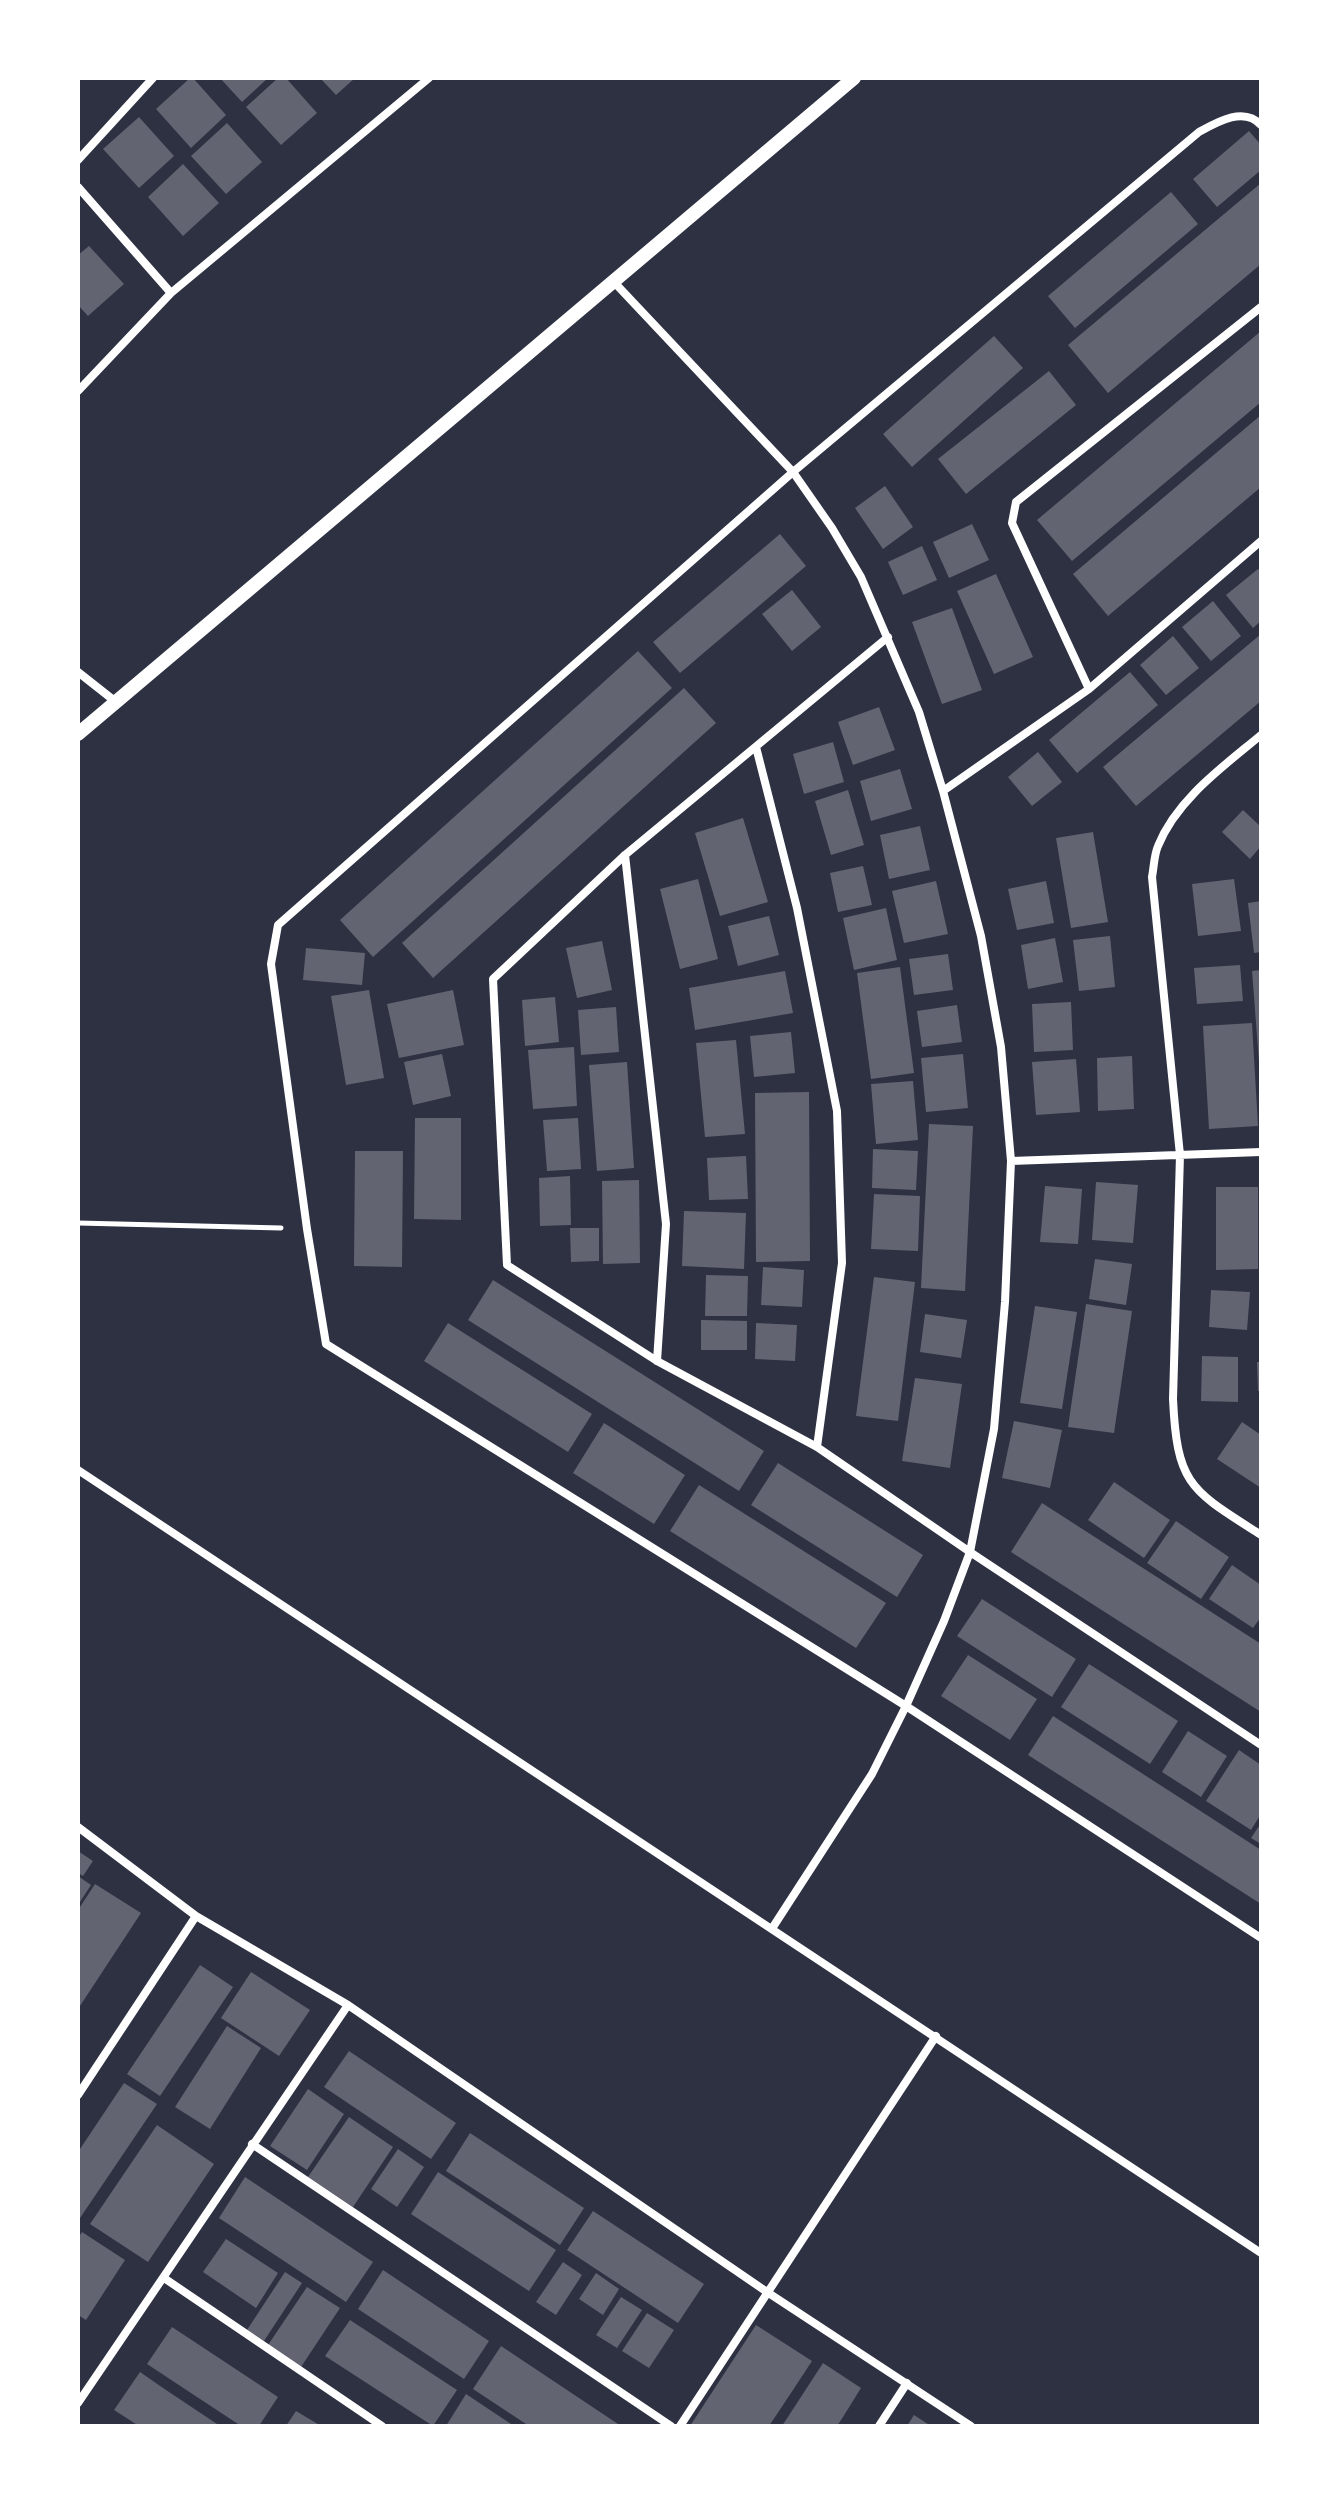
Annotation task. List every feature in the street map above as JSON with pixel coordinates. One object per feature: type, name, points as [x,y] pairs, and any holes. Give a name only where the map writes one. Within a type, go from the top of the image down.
[{"type":"street","points":[[78,160],[153,78]]},
{"type":"street","points":[[78,391],[171,293],[429,78]]},
{"type":"street","points":[[78,734],[854,78]]},
{"type":"street","points":[[1261,125],[1257,120],[1239,116],[1223,118],[1199,132],[793,472],[278,925],[271,964],[326,1344],[906,1706],[1261,1938]]},
{"type":"street","points":[[78,187],[171,293]]},
{"type":"street","points":[[613,281],[793,472],[861,577],[919,712],[943,791],[981,936],[1001,1047],[1011,1161],[1005,1302],[994,1429],[970,1552],[906,1706],[872,1774],[773,1927]]},
{"type":"street","points":[[1089,689],[1012,523],[1016,502],[1261,307]]},
{"type":"street","points":[[943,791],[1089,689],[1261,541]]},
{"type":"street","points":[[888,637],[625,855],[493,979],[507,1265],[657,1361],[817,1447],[1261,1745]]},
{"type":"street","points":[[78,672],[116,702]]},
{"type":"street","points":[[1261,735],[1188,800],[1170,823],[1157,848],[1152,877],[1180,1155],[1174,1437],[1180,1465],[1193,1485],[1209,1501],[1261,1535]]},
{"type":"street","points":[[756,747],[797,908],[837,1111],[842,1263],[817,1447]]},
{"type":"street","points":[[625,855],[666,1224],[657,1361]]},
{"type":"street","points":[[1011,1161],[1261,1152]]},
{"type":"street","points":[[78,1470],[773,1927],[1261,2253]]},
{"type":"street","points":[[78,1827],[196,1916],[348,2005],[767,2292],[971,2426]]},
{"type":"street","points":[[78,2095],[196,1916]]},
{"type":"street","points":[[78,2403],[348,2005]]},
{"type":"street","points":[[680,2426],[936,2036]]},
{"type":"street","points":[[252,2144],[671,2426]]},
{"type":"street","points":[[164,2278],[382,2426]]},
{"type":"street","points":[[879,2426],[907,2383]]},
{"type":"path","points":[[78,1223],[307,1229]]},
{"type":"building","points":[[190,78],[226,115],[191,148],[156,109]]},
{"type":"building","points":[[220,78],[268,78],[242,102]]},
{"type":"building","points":[[278,78],[286,78],[317,113],[281,145],[246,107]]},
{"type":"building","points":[[320,78],[355,78],[336,95]]},
{"type":"building","points":[[139,117],[174,156],[139,188],[103,149]]},
{"type":"building","points":[[227,123],[262,162],[226,194],[191,156]]},
{"type":"building","points":[[1249,131],[1261,145],[1261,170],[1217,207],[1193,179]]},
{"type":"building","points":[[183,164],[219,203],[183,236],[148,197]]},
{"type":"building","points":[[1261,183],[1261,264],[1108,393],[1068,345]]},
{"type":"building","points":[[1171,192],[1198,224],[1075,328],[1048,296]]},
{"type":"building","points":[[89,246],[124,284],[88,316],[78,305],[78,255]]},
{"type":"building","points":[[1261,331],[1261,402],[1072,561],[1037,520]]},
{"type":"building","points":[[994,336],[1023,368],[912,467],[883,434]]},
{"type":"building","points":[[1049,371],[1076,405],[966,494],[938,459]]},
{"type":"building","points":[[1261,415],[1261,487],[1108,616],[1073,574]]},
{"type":"building","points":[[885,486],[913,527],[883,549],[855,508]]},
{"type":"building","points":[[972,524],[989,560],[949,578],[933,542]]},
{"type":"building","points":[[780,534],[806,566],[680,673],[653,642]]},
{"type":"building","points":[[922,546],[937,580],[903,595],[888,562]]},
{"type":"building","points":[[1258,569],[1261,572],[1261,621],[1253,628],[1226,595]]},
{"type":"building","points":[[996,574],[1033,657],[994,674],[957,591]]},
{"type":"building","points":[[792,590],[821,627],[792,651],[762,614]]},
{"type":"building","points":[[1213,601],[1241,636],[1211,661],[1182,627]]},
{"type":"building","points":[[952,608],[982,690],[942,704],[912,622]]},
{"type":"building","points":[[1261,634],[1261,701],[1136,806],[1103,767]]},
{"type":"building","points":[[1173,636],[1199,668],[1166,695],[1140,665]]},
{"type":"building","points":[[638,651],[672,688],[373,957],[340,920]]},
{"type":"building","points":[[1130,672],[1158,705],[1077,773],[1049,740]]},
{"type":"building","points":[[684,688],[716,723],[433,978],[402,943]]},
{"type":"building","points":[[879,707],[895,750],[853,765],[838,722]]},
{"type":"building","points":[[833,742],[844,782],[804,794],[793,754]]},
{"type":"building","points":[[1038,752],[1062,782],[1032,806],[1008,777]]},
{"type":"building","points":[[900,769],[912,809],[871,821],[860,781]]},
{"type":"building","points":[[848,790],[864,845],[831,855],[815,801]]},
{"type":"building","points":[[1243,810],[1261,827],[1261,846],[1250,859],[1222,832]]},
{"type":"building","points":[[743,818],[768,902],[720,916],[695,833]]},
{"type":"building","points":[[920,826],[930,870],[889,879],[880,835]]},
{"type":"building","points":[[1093,832],[1108,922],[1071,928],[1056,838]]},
{"type":"building","points":[[863,866],[872,905],[838,912],[830,873]]},
{"type":"building","points":[[698,879],[718,959],[680,969],[660,889]]},
{"type":"building","points":[[1234,879],[1241,931],[1198,936],[1192,884]]},
{"type":"building","points":[[936,881],[948,934],[904,943],[892,891]]},
{"type":"building","points":[[1046,881],[1054,923],[1017,930],[1008,889]]},
{"type":"building","points":[[1261,901],[1261,952],[1254,953],[1248,903]]},
{"type":"building","points":[[886,908],[897,960],[854,970],[843,918]]},
{"type":"building","points":[[769,916],[779,955],[738,966],[728,926]]},
{"type":"building","points":[[1110,936],[1115,987],[1079,991],[1073,940]]},
{"type":"building","points":[[1055,938],[1063,982],[1028,989],[1021,945]]},
{"type":"building","points":[[602,941],[612,990],[577,998],[566,948]]},
{"type":"building","points":[[306,948],[365,953],[362,985],[303,980]]},
{"type":"building","points":[[948,954],[953,990],[914,995],[909,959]]},
{"type":"building","points":[[1240,965],[1243,1001],[1197,1004],[1194,968]]},
{"type":"building","points":[[900,967],[914,1073],[871,1079],[857,973]]},
{"type":"building","points":[[1261,970],[1261,1062],[1259,1062],[1252,971]]},
{"type":"building","points":[[785,971],[793,1013],[695,1030],[689,988]]},
{"type":"building","points":[[369,990],[384,1078],[346,1085],[331,996]]},
{"type":"building","points":[[453,990],[464,1045],[399,1058],[387,1004]]},
{"type":"building","points":[[555,997],[559,1042],[525,1046],[522,1000]]},
{"type":"building","points":[[1071,1002],[1073,1050],[1034,1052],[1032,1004]]},
{"type":"building","points":[[957,1005],[962,1042],[922,1047],[917,1011]]},
{"type":"building","points":[[616,1007],[619,1052],[581,1055],[578,1010]]},
{"type":"building","points":[[1252,1023],[1258,1126],[1209,1129],[1203,1026]]},
{"type":"building","points":[[791,1032],[795,1073],[754,1077],[750,1036]]},
{"type":"building","points":[[736,1040],[745,1134],[705,1137],[696,1043]]},
{"type":"building","points":[[574,1047],[577,1106],[533,1109],[528,1050]]},
{"type":"building","points":[[442,1054],[451,1096],[413,1105],[404,1062]]},
{"type":"building","points":[[963,1054],[968,1108],[926,1112],[921,1058]]},
{"type":"building","points":[[1132,1056],[1134,1109],[1098,1111],[1097,1058]]},
{"type":"building","points":[[1076,1059],[1080,1112],[1036,1115],[1032,1062]]},
{"type":"building","points":[[627,1062],[634,1168],[597,1171],[589,1065]]},
{"type":"building","points":[[913,1081],[918,1140],[876,1144],[871,1084]]},
{"type":"building","points":[[809,1092],[810,1261],[756,1262],[755,1093]]},
{"type":"building","points":[[415,1118],[461,1118],[461,1220],[414,1219]]},
{"type":"building","points":[[578,1118],[581,1169],[547,1171],[543,1120]]},
{"type":"building","points":[[929,1124],[973,1126],[965,1291],[921,1288]]},
{"type":"building","points":[[873,1149],[918,1151],[916,1190],[872,1188]]},
{"type":"building","points":[[355,1151],[403,1151],[402,1267],[354,1266]]},
{"type":"building","points":[[746,1156],[748,1199],[709,1200],[707,1158]]},
{"type":"building","points":[[570,1176],[571,1225],[540,1226],[539,1178]]},
{"type":"building","points":[[639,1180],[640,1263],[603,1264],[602,1181]]},
{"type":"building","points":[[1096,1182],[1138,1185],[1133,1243],[1092,1240]]},
{"type":"building","points":[[1045,1186],[1082,1189],[1078,1244],[1040,1242]]},
{"type":"building","points":[[1216,1187],[1258,1187],[1258,1269],[1216,1270]]},
{"type":"building","points":[[874,1194],[920,1196],[918,1251],[871,1249]]},
{"type":"building","points":[[684,1211],[746,1213],[744,1269],[682,1266]]},
{"type":"building","points":[[570,1228],[599,1228],[599,1261],[571,1262]]},
{"type":"building","points":[[1095,1259],[1132,1264],[1126,1305],[1089,1299]]},
{"type":"building","points":[[763,1267],[804,1270],[802,1307],[761,1305]]},
{"type":"building","points":[[706,1275],[748,1276],[747,1316],[705,1316]]},
{"type":"building","points":[[874,1277],[915,1282],[898,1421],[856,1416]]},
{"type":"building","points":[[493,1280],[764,1451],[739,1491],[468,1320]]},
{"type":"building","points":[[1211,1290],[1250,1292],[1247,1330],[1209,1327]]},
{"type":"building","points":[[1086,1304],[1132,1311],[1114,1433],[1068,1427]]},
{"type":"building","points":[[1035,1306],[1077,1312],[1062,1409],[1020,1403]]},
{"type":"building","points":[[925,1314],[967,1320],[961,1358],[920,1352]]},
{"type":"building","points":[[701,1320],[747,1321],[747,1350],[701,1350]]},
{"type":"building","points":[[448,1323],[592,1414],[568,1452],[424,1361]]},
{"type":"building","points":[[756,1323],[797,1325],[795,1361],[755,1359]]},
{"type":"building","points":[[1202,1356],[1238,1357],[1238,1402],[1201,1401]]},
{"type":"building","points":[[1257,1362],[1261,1362],[1261,1391],[1258,1391]]},
{"type":"building","points":[[915,1378],[962,1384],[950,1468],[902,1461]]},
{"type":"building","points":[[1014,1421],[1062,1430],[1050,1488],[1002,1478]]},
{"type":"building","points":[[1242,1422],[1261,1435],[1261,1488],[1217,1459]]},
{"type":"building","points":[[604,1423],[685,1475],[654,1524],[573,1473]]},
{"type":"building","points":[[778,1463],[923,1555],[897,1597],[751,1505]]},
{"type":"building","points":[[1114,1482],[1170,1520],[1144,1558],[1088,1520]]},
{"type":"building","points":[[699,1485],[886,1603],[856,1648],[670,1531]]},
{"type":"building","points":[[1042,1503],[1261,1644],[1261,1712],[1011,1552]]},
{"type":"building","points":[[1176,1521],[1229,1557],[1201,1599],[1147,1563]]},
{"type":"building","points":[[1232,1565],[1261,1585],[1261,1617],[1253,1628],[1209,1599]]},
{"type":"building","points":[[982,1599],[1076,1659],[1052,1697],[957,1636]]},
{"type":"building","points":[[968,1655],[1037,1699],[1010,1740],[941,1696]]},
{"type":"building","points":[[1089,1664],[1178,1721],[1150,1764],[1061,1707]]},
{"type":"building","points":[[1053,1716],[1261,1850],[1261,1904],[1028,1755]]},
{"type":"building","points":[[1188,1731],[1227,1756],[1201,1797],[1162,1772]]},
{"type":"building","points":[[1239,1750],[1261,1765],[1261,1814],[1251,1830],[1206,1801]]},
{"type":"building","points":[[1261,1823],[1261,1844],[1251,1838]]},
{"type":"building","points":[[78,1851],[93,1861],[83,1876],[78,1873]]},
{"type":"building","points":[[78,1876],[91,1885],[78,1905]]},
{"type":"building","points":[[95,1884],[141,1913],[78,2009],[78,1910]]},
{"type":"building","points":[[200,1965],[233,1987],[160,2096],[127,2074]]},
{"type":"building","points":[[251,1972],[310,2010],[279,2056],[221,2018]]},
{"type":"building","points":[[227,2026],[261,2048],[210,2129],[175,2107]]},
{"type":"building","points":[[349,2051],[456,2123],[431,2159],[324,2087]]},
{"type":"building","points":[[124,2083],[157,2104],[78,2221],[78,2152]]},
{"type":"building","points":[[308,2089],[344,2114],[307,2170],[270,2146]]},
{"type":"building","points":[[349,2117],[393,2147],[353,2207],[308,2177]]},
{"type":"building","points":[[157,2125],[214,2164],[148,2262],[90,2224]]},
{"type":"building","points":[[470,2133],[584,2208],[560,2245],[446,2171]]},
{"type":"building","points":[[398,2149],[424,2167],[397,2207],[371,2189]]},
{"type":"building","points":[[438,2172],[556,2250],[529,2291],[411,2214]]},
{"type":"building","points":[[245,2177],[373,2262],[346,2302],[219,2218]]},
{"type":"building","points":[[593,2211],[704,2284],[678,2323],[567,2250]]},
{"type":"building","points":[[82,2232],[125,2260],[86,2320],[78,2315],[78,2238]]},
{"type":"building","points":[[226,2239],[278,2273],[256,2308],[203,2272]]},
{"type":"building","points":[[563,2262],[582,2275],[556,2315],[536,2302]]},
{"type":"building","points":[[383,2270],[489,2341],[464,2379],[358,2309]]},
{"type":"building","points":[[285,2272],[302,2283],[264,2341],[247,2330]]},
{"type":"building","points":[[596,2273],[619,2289],[603,2315],[579,2299]]},
{"type":"building","points":[[307,2287],[340,2308],[301,2367],[268,2345]]},
{"type":"building","points":[[621,2297],[642,2310],[617,2348],[596,2335]]},
{"type":"building","points":[[647,2313],[674,2330],[649,2368],[622,2351]]},
{"type":"building","points":[[350,2320],[457,2390],[433,2426],[325,2356]]},
{"type":"building","points":[[756,2325],[812,2361],[769,2426],[690,2426]]},
{"type":"building","points":[[172,2327],[278,2397],[259,2426],[241,2426],[147,2364]]},
{"type":"building","points":[[501,2346],[617,2426],[529,2426],[473,2389]]},
{"type":"building","points":[[823,2363],[861,2388],[843,2417],[837,2426],[782,2426]]},
{"type":"building","points":[[140,2372],[220,2426],[139,2426],[114,2410]]},
{"type":"building","points":[[466,2394],[514,2426],[446,2426]]},
{"type":"building","points":[[296,2411],[321,2426],[286,2426]]},
{"type":"building","points":[[914,2415],[931,2426],[907,2426]]}]
